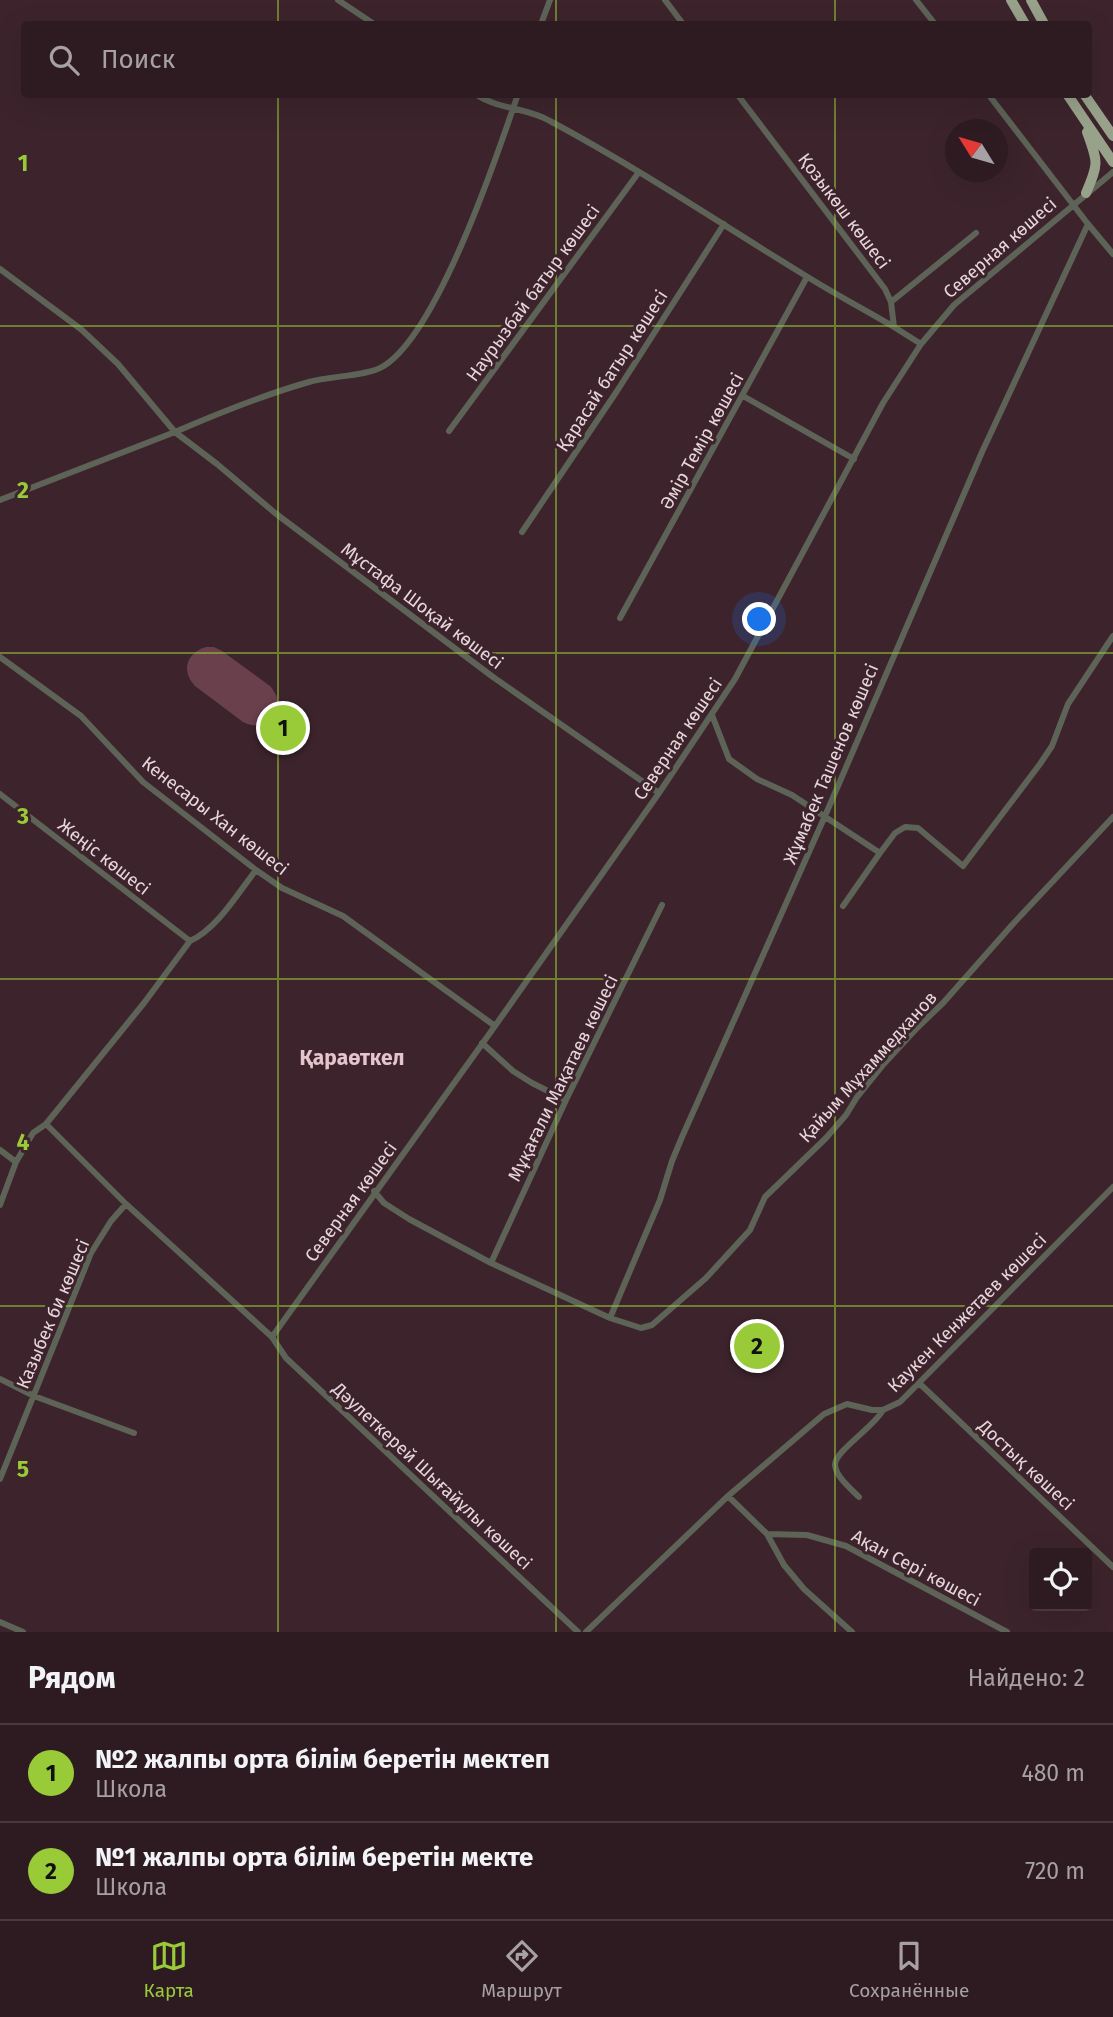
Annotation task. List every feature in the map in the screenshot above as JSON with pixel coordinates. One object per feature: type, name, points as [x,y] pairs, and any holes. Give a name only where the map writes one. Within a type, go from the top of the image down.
[{"type":"highway","points":[[1011,0],[1023,21]]},
{"type":"highway","points":[[1031,0],[1042,21]]},
{"type":"highway","points":[[1069,98],[1113,162]]},
{"type":"highway","points":[[1087,98],[1113,136]]},
{"type":"highway","points":[[1099,116],[1113,128]]},
{"type":"highway","points":[[1082,119],[1097,167],[1086,193]]},
{"type":"street","points":[[338,0],[370,21]]},
{"type":"street","points":[[542,21],[550,0]]},
{"type":"street","points":[[665,0],[681,21]]},
{"type":"street","points":[[916,0],[933,21]]},
{"type":"street","points":[[483,98],[498,106],[547,118],[921,344]]},
{"type":"street","points":[[0,500],[244,403],[312,381],[379,369],[391,361],[409,341],[436,299],[466,236],[517,98]]},
{"type":"street","name":"Қозыкөш көшесі","points":[[740,98],[885,289],[891,302],[894,327]]},
{"type":"street","points":[[991,98],[1113,254]]},
{"type":"street","name":"Наурызбай батыр көшесі","points":[[449,431],[639,172]]},
{"type":"street","name":"Северная көшесі","points":[[272,1337],[374,1191],[495,1026],[712,715],[736,678],[883,403],[921,344],[954,304],[1113,172]]},
{"type":"street","name":"Қарасай батыр көшесі","points":[[522,533],[724,224]]},
{"type":"street","name":"Жұмабек Ташенов көшесі","points":[[610,1318],[660,1200],[671,1161],[825,816],[982,452],[1088,225]]},
{"type":"street","points":[[891,302],[976,233]]},
{"type":"street","name":"Мұстафа Шоқай көшесі","points":[[0,270],[82,330],[118,364],[175,432],[218,464],[275,513],[493,677],[659,793]]},
{"type":"street","name":"Әмір Темір көшесі","points":[[620,618],[807,277]]},
{"type":"street","points":[[743,396],[854,459]]},
{"type":"street","points":[[843,906],[895,833],[905,827],[918,828],[963,866],[1052,747],[1068,704],[1113,636]]},
{"type":"street","name":"Кенесары Хан көшесі","points":[[0,657],[80,716],[143,782],[256,870],[282,888],[343,916],[495,1026]]},
{"type":"street","points":[[712,715],[729,760],[757,779],[792,795],[880,853]]},
{"type":"street","name":"Жеңіс көшесі","points":[[0,794],[190,941]]},
{"type":"street","name":"Қайым Мұхаммедханов","points":[[610,1318],[642,1328],[652,1325],[715,1268],[750,1230],[765,1197],[826,1138],[882,1066],[1113,817]]},
{"type":"street","points":[[0,1205],[16,1162],[33,1133],[46,1124],[144,1003],[190,941],[211,927],[256,870]]},
{"type":"street","name":"Мұқағали Мақатаев көшесі","points":[[491,1263],[566,1100],[662,905]]},
{"type":"street","points":[[482,1043],[523,1077],[566,1100]]},
{"type":"street","name":"Дәулеткерей Шығайұлы көшесі","points":[[46,1124],[126,1204],[272,1337],[286,1358],[578,1632]]},
{"type":"street","points":[[0,1150],[16,1162]]},
{"type":"street","name":"Каукен Кенжетаев көшесі","points":[[586,1632],[728,1496],[824,1414],[847,1404],[883,1410],[900,1402],[1113,1187]]},
{"type":"street","points":[[374,1191],[384,1203],[409,1219],[491,1263],[610,1318]]},
{"type":"street","name":"Казыбек би көшесі","points":[[0,1479],[91,1253],[126,1204]]},
{"type":"street","points":[[0,1379],[34,1395],[134,1433]]},
{"type":"street","name":"Достық көшесі","points":[[919,1383],[1113,1567]]},
{"type":"street","points":[[859,1497],[838,1473],[835,1462],[845,1448],[877,1420],[883,1410]]},
{"type":"street","points":[[728,1496],[766,1534],[804,1589],[852,1632]]},
{"type":"street","name":"Ақан Сері көшесі","points":[[766,1534],[807,1535],[846,1546],[1007,1632]]},
{"type":"street","points":[[0,1622],[23,1632]]},
{"type":"shaded area","points":[[206,647],[222,651],[270,686],[278,703],[274,718],[261,725],[243,722],[195,686],[188,674],[188,663],[194,654]]},
{"type":"place","name":"№2 жалпы орта білім беретін мектеп","points":[[283,728]]},
{"type":"place","name":"№1 жалпы орта білім беретін мекте","points":[[757,1346]]},
{"type":"district","name":"Қараөткел","points":[[352,1058]]}]
